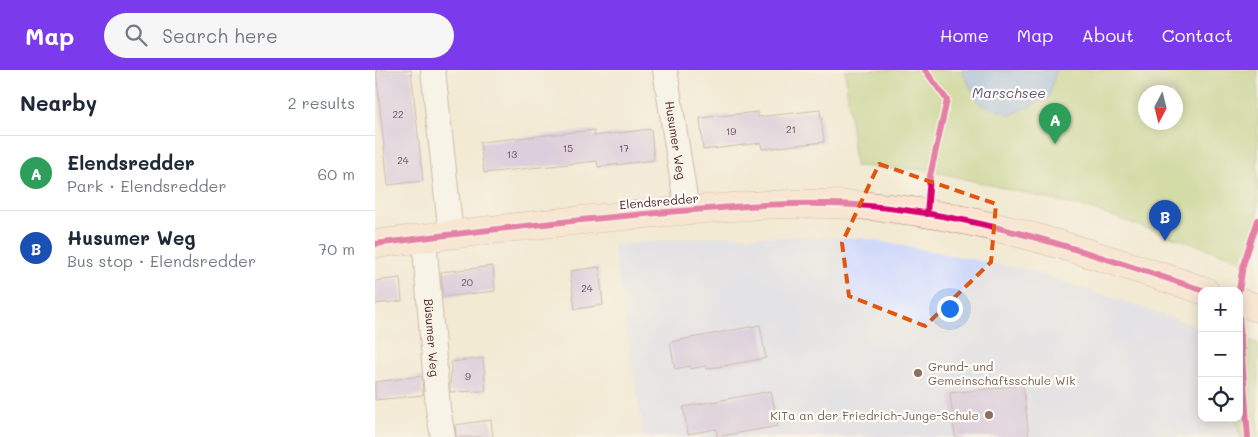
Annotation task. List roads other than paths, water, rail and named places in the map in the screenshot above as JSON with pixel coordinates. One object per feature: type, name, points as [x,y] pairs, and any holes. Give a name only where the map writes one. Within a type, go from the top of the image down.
[{"type":"main road","name":"Elendsredder","points":[[375,244],[687,210],[796,203],[869,206],[927,214],[1028,235],[1090,252],[1198,289]]},
{"type":"main road","points":[[1243,303],[1258,308]]},
{"type":"street","points":[[433,70],[451,235]]},
{"type":"street","name":"Husumer Weg","points":[[665,70],[687,210]]},
{"type":"street","name":"Büsumer Weg","points":[[424,238],[437,409],[443,437]]},
{"type":"water","name":"Marschsee","points":[[961,70],[1056,70],[1049,97],[1011,115],[980,104]]},
{"type":"place","name":"Elendsredder","points":[[1055,144]]},
{"type":"place","name":"Husumer Weg","points":[[1165,241]]},
{"type":"place","name":"Grund- und Gemeinschaftsschule Wik","points":[[918,373]]},
{"type":"place","name":"KiTa an der Friedrich-Junge-Schule","points":[[989,415]]}]
